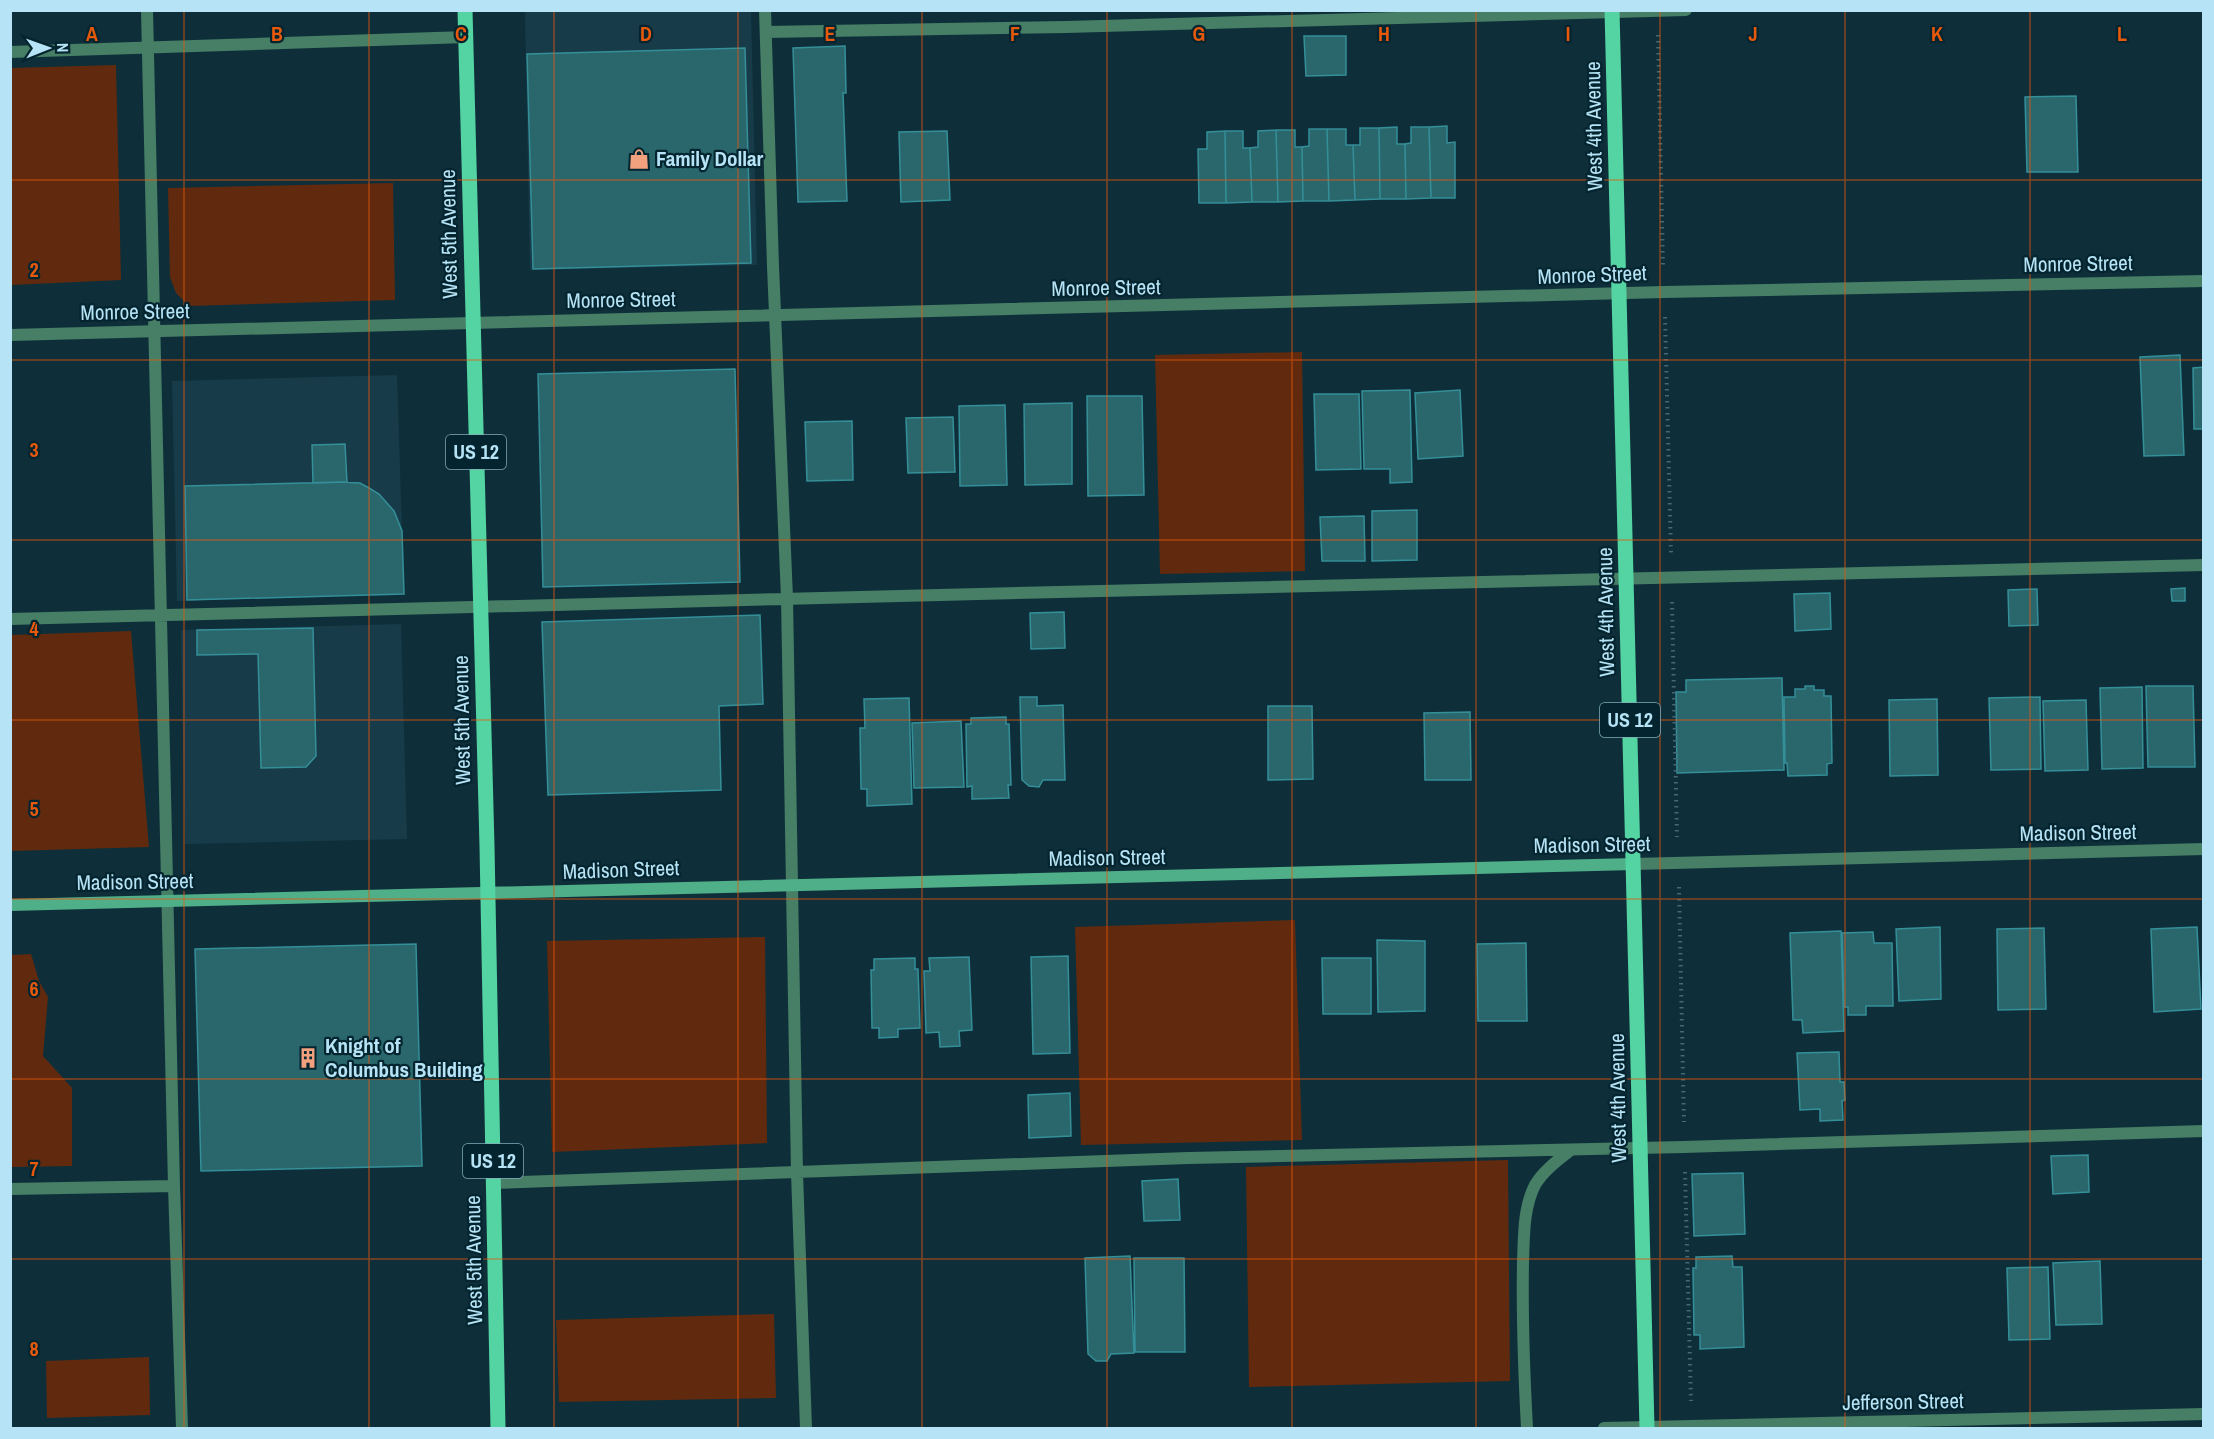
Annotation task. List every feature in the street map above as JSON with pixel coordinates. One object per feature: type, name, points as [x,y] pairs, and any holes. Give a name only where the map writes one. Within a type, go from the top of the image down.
[{"type":"main road","name":"West 5th Avenue","points":[[465,10],[498,1428]]},
{"type":"main road","name":"West 4th Avenue","points":[[1612,12],[1647,1428]]},
{"type":"street","points":[[147,10],[174,1186],[182,1428]]},
{"type":"street","points":[[765,10],[772,266],[787,598],[797,1173],[806,1428]]},
{"type":"street","points":[[766,32],[1066,27],[1686,10]]},
{"type":"street","points":[[10,52],[466,37]]},
{"type":"street","name":"Monroe Street","points":[[10,335],[2204,281]]},
{"type":"street","points":[[10,620],[787,598],[1626,581],[2204,565]]},
{"type":"street","name":"Madison Street","points":[[10,905],[2204,849]]},
{"type":"street","points":[[493,1183],[1188,1158],[1571,1150],[2204,1131]]},
{"type":"street","points":[[1527,1428],[1522,1290],[1524,1233],[1528,1205],[1535,1185],[1550,1167],[1571,1150]]},
{"type":"street","points":[[10,1189],[174,1186]]},
{"type":"street","name":"Jefferson Street","points":[[1604,1428],[2204,1414]]},
{"type":"path","points":[[1657,11],[1663,263]]},
{"type":"shaded area","name":"Family Dollar","points":[[525,11],[751,11],[757,265],[530,270]]},
{"type":"shaded area","points":[[116,65],[121,280],[11,285],[11,68]]},
{"type":"shaded area","points":[[393,183],[395,300],[189,306],[176,293],[170,277],[168,188]]},
{"type":"shaded area","points":[[1302,352],[1305,571],[1160,574],[1155,355]]},
{"type":"shaded area","points":[[397,375],[404,594],[177,601],[172,381]]},
{"type":"shaded area","points":[[401,624],[407,839],[185,844],[181,630]]},
{"type":"shaded area","points":[[131,631],[149,847],[11,851],[11,635]]},
{"type":"shaded area","points":[[1295,920],[1302,1140],[1081,1145],[1075,927]]},
{"type":"shaded area","points":[[765,937],[767,1143],[552,1152],[547,941]]},
{"type":"shaded area","points":[[31,954],[39,981],[48,997],[43,1056],[72,1088],[72,1166],[11,1167],[11,955]]},
{"type":"shaded area","points":[[1508,1160],[1510,1381],[1249,1387],[1246,1167]]},
{"type":"shaded area","points":[[774,1314],[776,1398],[559,1402],[556,1320]]},
{"type":"shaded area","points":[[149,1357],[150,1415],[47,1418],[46,1361]]},
{"type":"building","points":[[1304,36],[1346,36],[1346,75],[1306,76]]},
{"type":"building","points":[[845,46],[846,93],[843,93],[847,201],[798,202],[793,48]]},
{"type":"building","name":"Family Dollar","points":[[745,48],[751,263],[533,269],[527,54]]},
{"type":"building","points":[[2076,96],[2078,172],[2027,172],[2025,97]]},
{"type":"building","points":[[1447,126],[1447,143],[1455,142],[1455,198],[1431,198],[1429,127]]},
{"type":"building","points":[[1397,127],[1397,144],[1405,144],[1406,199],[1380,199],[1379,128]]},
{"type":"building","points":[[1411,127],[1429,127],[1431,198],[1406,199],[1405,144],[1411,143]]},
{"type":"building","points":[[1360,128],[1379,128],[1380,199],[1355,200],[1353,145],[1360,145]]},
{"type":"building","points":[[1309,129],[1327,129],[1329,201],[1303,201],[1302,147],[1309,146]]},
{"type":"building","points":[[1327,129],[1346,129],[1346,145],[1353,145],[1355,200],[1329,201]]},
{"type":"building","points":[[1276,130],[1295,130],[1295,147],[1302,147],[1303,201],[1278,202]]},
{"type":"building","points":[[1276,130],[1278,202],[1252,202],[1250,148],[1258,147],[1258,131]]},
{"type":"building","points":[[947,131],[950,200],[901,202],[899,132]]},
{"type":"building","points":[[1225,131],[1226,203],[1199,203],[1198,149],[1207,149],[1207,132]]},
{"type":"building","points":[[1225,131],[1243,131],[1243,148],[1250,148],[1252,202],[1226,203]]},
{"type":"building","points":[[2180,355],[2184,455],[2144,456],[2140,357]]},
{"type":"building","points":[[2204,367],[2204,429],[2194,429],[2193,368]]},
{"type":"building","points":[[735,369],[740,582],[543,587],[538,374]]},
{"type":"building","points":[[1410,390],[1412,482],[1390,483],[1390,469],[1364,469],[1362,391]]},
{"type":"building","points":[[1460,390],[1463,456],[1418,459],[1415,393]]},
{"type":"building","points":[[1314,394],[1359,394],[1361,469],[1316,470]]},
{"type":"building","points":[[1087,396],[1142,396],[1144,495],[1088,496]]},
{"type":"building","points":[[1072,403],[1072,484],[1025,485],[1024,404]]},
{"type":"building","points":[[1005,405],[1007,485],[960,486],[959,406]]},
{"type":"building","points":[[953,417],[955,472],[908,473],[906,418]]},
{"type":"building","points":[[852,421],[853,480],[807,481],[805,422]]},
{"type":"building","points":[[345,444],[347,482],[313,483],[312,445]]},
{"type":"building","points":[[360,483],[369,488],[379,494],[394,511],[402,531],[404,594],[187,600],[185,486]]},
{"type":"building","points":[[1417,510],[1417,560],[1372,561],[1372,511]]},
{"type":"building","points":[[1364,516],[1365,561],[1322,561],[1320,517]]},
{"type":"building","points":[[2185,588],[2185,601],[2172,601],[2171,589]]},
{"type":"building","points":[[2037,589],[2038,625],[2009,626],[2008,590]]},
{"type":"building","points":[[1830,593],[1831,629],[1795,631],[1794,594]]},
{"type":"building","points":[[1064,612],[1065,648],[1031,649],[1030,613]]},
{"type":"building","points":[[760,615],[763,704],[719,706],[721,790],[548,795],[542,622]]},
{"type":"building","points":[[313,628],[316,756],[306,767],[261,768],[258,654],[197,655],[197,630]]},
{"type":"building","points":[[1782,678],[1784,770],[1677,773],[1676,692],[1686,692],[1686,680]]},
{"type":"building","points":[[1805,686],[1814,686],[1814,690],[1824,690],[1824,696],[1831,696],[1832,763],[1827,764],[1827,775],[1788,776],[1787,763],[1785,763],[1784,697],[1795,697],[1795,689],[1805,689]]},
{"type":"building","points":[[2146,686],[2193,686],[2195,767],[2148,767]]},
{"type":"building","points":[[2142,687],[2143,768],[2102,769],[2100,688]]},
{"type":"building","points":[[1020,697],[1037,697],[1037,706],[1063,705],[1065,780],[1043,780],[1039,787],[1029,786],[1022,780]]},
{"type":"building","points":[[2040,697],[2041,769],[1991,770],[1989,698]]},
{"type":"building","points":[[909,698],[912,804],[867,806],[867,789],[861,789],[860,728],[865,728],[864,699]]},
{"type":"building","points":[[1937,699],[1938,775],[1890,776],[1889,700]]},
{"type":"building","points":[[2086,700],[2088,770],[2045,771],[2043,701]]},
{"type":"building","points":[[1268,706],[1312,706],[1313,779],[1268,780]]},
{"type":"building","points":[[1470,712],[1471,780],[1425,780],[1424,713]]},
{"type":"building","points":[[1006,717],[1006,724],[1009,724],[1011,785],[1008,785],[1009,798],[972,799],[972,786],[967,787],[966,724],[971,724],[971,718]]},
{"type":"building","points":[[961,721],[964,787],[914,788],[912,723]]},
{"type":"building","points":[[1940,927],[1941,999],[1899,1001],[1896,929]]},
{"type":"building","points":[[2197,927],[2201,1009],[2154,1012],[2151,929]]},
{"type":"building","points":[[2044,928],[2046,1009],[1998,1010],[1997,929]]},
{"type":"building","points":[[1841,931],[1844,1031],[1803,1033],[1802,1020],[1793,1020],[1790,933]]},
{"type":"building","points":[[1873,932],[1874,943],[1892,943],[1893,1006],[1866,1006],[1866,1015],[1848,1015],[1848,1007],[1844,1007],[1842,933]]},
{"type":"building","points":[[1377,940],[1425,941],[1425,1011],[1378,1012]]},
{"type":"building","points":[[1526,943],[1527,1021],[1478,1021],[1477,944]]},
{"type":"building","name":"Knight of Columbus Building","points":[[416,944],[422,1166],[201,1171],[195,949]]},
{"type":"building","points":[[1068,956],[1070,1053],[1033,1054],[1031,957]]},
{"type":"building","points":[[969,957],[972,1030],[959,1031],[960,1046],[940,1047],[939,1032],[926,1033],[924,971],[930,971],[929,958]]},
{"type":"building","points":[[915,958],[915,969],[918,969],[920,1028],[898,1029],[898,1037],[879,1038],[879,1028],[872,1028],[871,970],[874,970],[874,959]]},
{"type":"building","points":[[1322,958],[1371,958],[1371,1014],[1323,1014]]},
{"type":"building","points":[[1839,1052],[1840,1082],[1844,1082],[1843,1120],[1820,1121],[1820,1109],[1800,1110],[1797,1053]]},
{"type":"building","points":[[1070,1093],[1071,1136],[1029,1138],[1028,1095]]},
{"type":"building","points":[[2088,1155],[2089,1192],[2053,1194],[2051,1156]]},
{"type":"building","points":[[1743,1173],[1745,1234],[1694,1236],[1692,1174]]},
{"type":"building","points":[[1178,1179],[1180,1220],[1144,1221],[1142,1181]]},
{"type":"building","points":[[1130,1256],[1134,1353],[1111,1354],[1107,1361],[1096,1361],[1088,1354],[1085,1258]]},
{"type":"building","points":[[1732,1256],[1733,1267],[1742,1267],[1744,1347],[1700,1349],[1700,1335],[1694,1335],[1693,1268],[1696,1268],[1696,1257]]},
{"type":"building","points":[[1134,1258],[1184,1258],[1185,1352],[1135,1352]]},
{"type":"building","points":[[2100,1261],[2102,1324],[2056,1325],[2053,1263]]},
{"type":"building","points":[[2048,1267],[2050,1339],[2009,1340],[2007,1268]]},
{"type":"place","name":"Family Dollar","points":[[639,159]]},
{"type":"place","name":"Knight of Columbus Building","points":[[308,1058]]}]
